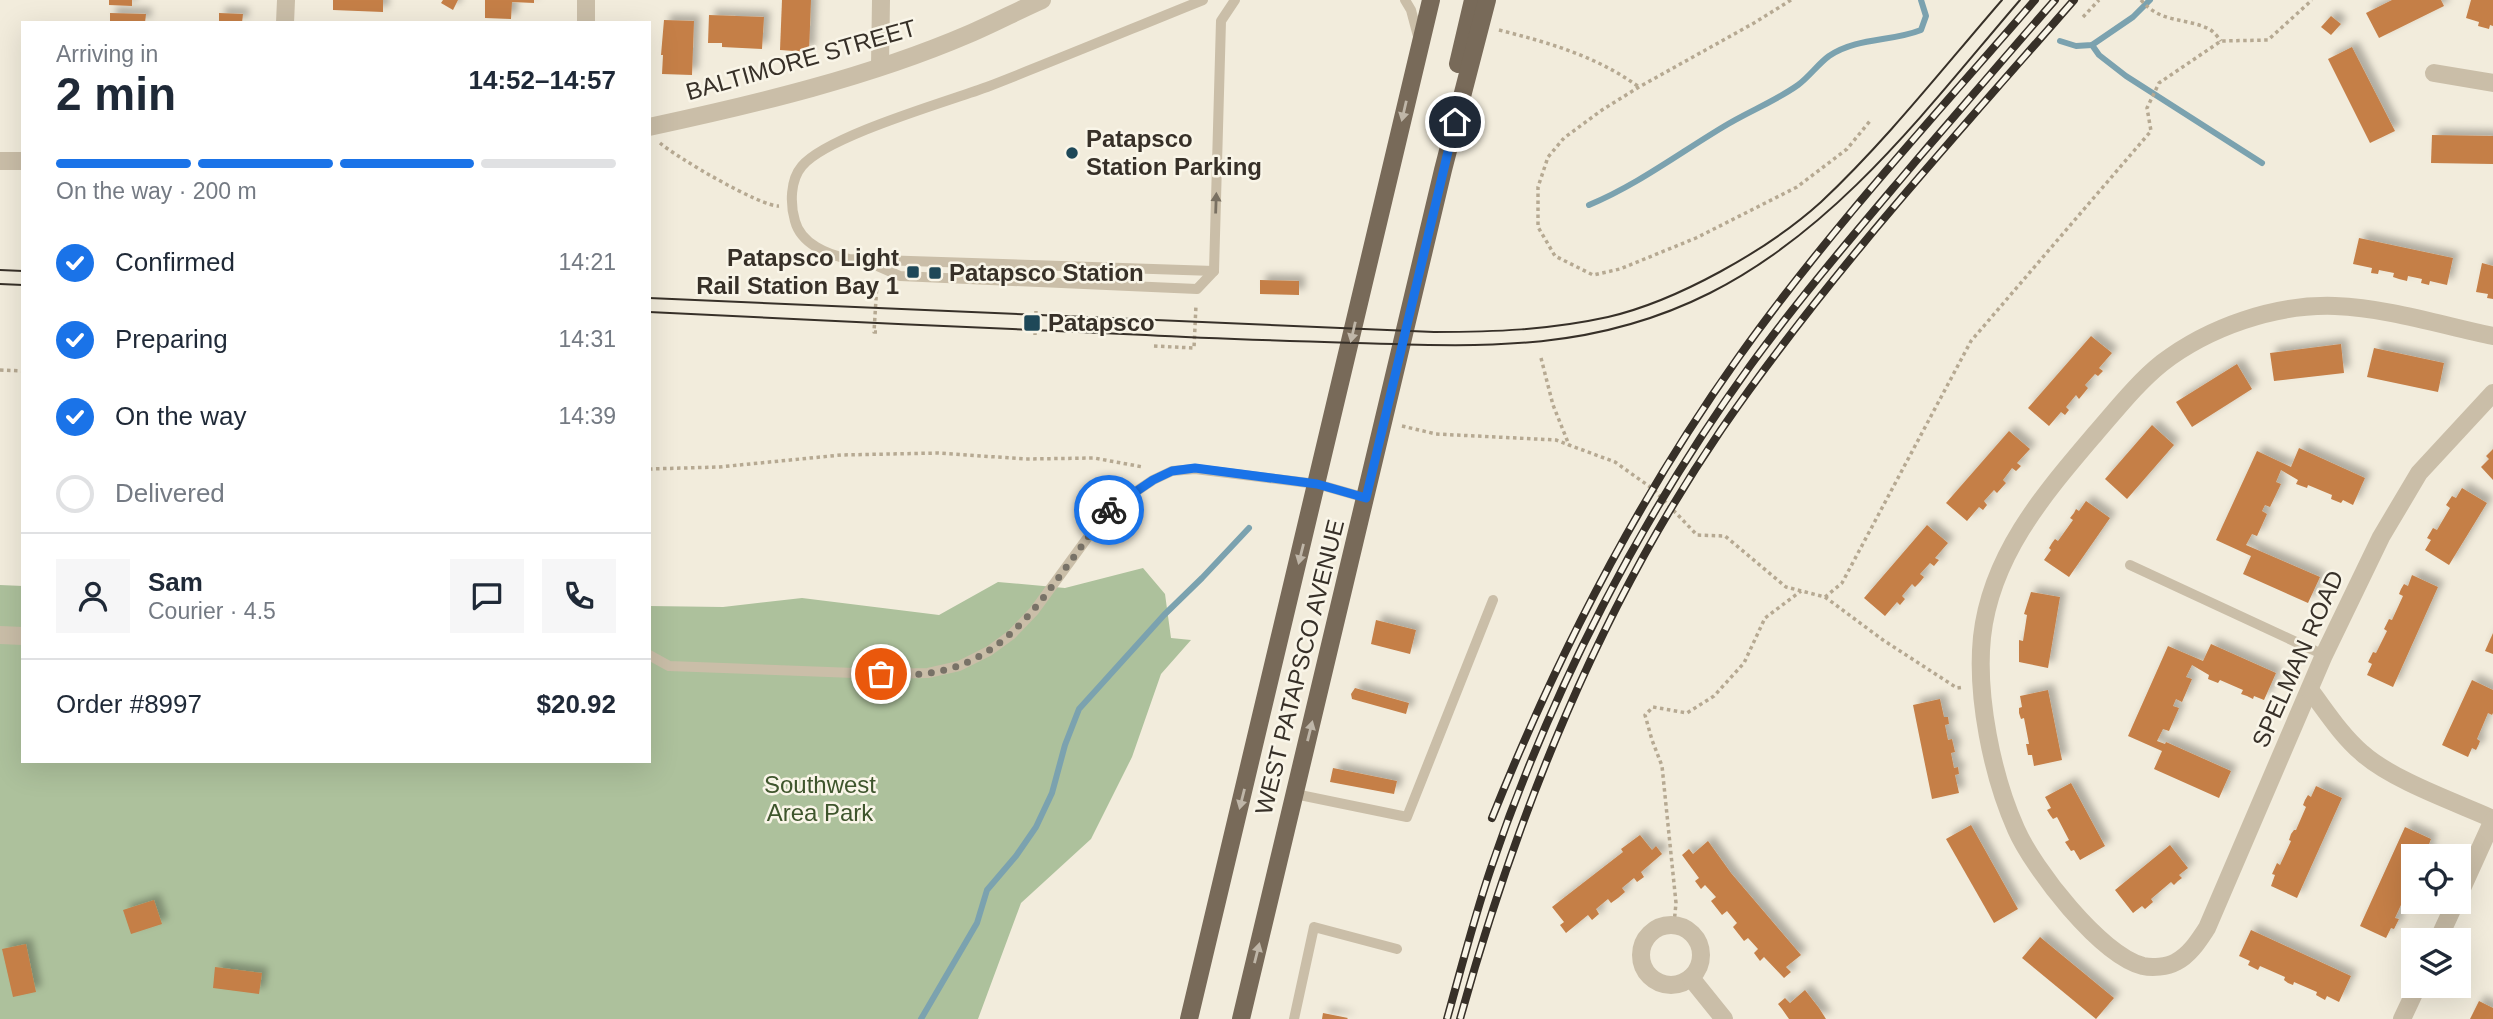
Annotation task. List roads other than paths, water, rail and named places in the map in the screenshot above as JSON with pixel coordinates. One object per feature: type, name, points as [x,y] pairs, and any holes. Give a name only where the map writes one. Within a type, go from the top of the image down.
[{"type":"main road","name":"WEST PATAPSCO AVENUE","points":[[1189,1019],[1431,0]]},
{"type":"main road","points":[[1443,170],[1439,143],[1473,0]]},
{"type":"main road","name":"WEST PATAPSCO AVENUE","points":[[1241,1019],[1443,170],[1487,0]]},
{"type":"street","points":[[285,21],[286,0]]},
{"type":"street","points":[[586,0],[586,21]]},
{"type":"street","points":[[880,66],[881,0]]},
{"type":"street","name":"BALTIMORE STREET","points":[[654,134],[880,66],[967,35],[1042,0]]},
{"type":"street","points":[[2434,73],[2493,83]]},
{"type":"street","points":[[0,161],[21,161]]},
{"type":"street","name":"SPELMAN ROAD","points":[[2493,336],[2377,310],[2333,306],[2289,309],[2251,319],[2205,337],[2163,363],[2131,393],[2042,497],[2013,541],[1992,592],[1982,636],[1980,685],[1987,731],[2000,782],[2016,829],[2037,867],[2066,905],[2096,935],[2128,960],[2144,966],[2158,967],[2176,962],[2192,948],[2207,928],[2324,655],[2381,537],[2419,473],[2493,393]]},
{"type":"street","points":[[0,635],[21,636]]},
{"type":"street","points":[[2310,690],[2361,753],[2384,770],[2493,820],[2471,869]]},
{"type":"street","points":[[1674,925],[1689,930],[1698,941],[1701,956],[1698,970],[1691,978],[1678,985],[1663,984],[1652,979],[1643,965],[1641,951],[1646,937],[1659,927],[1674,925]]},
{"type":"street","points":[[1691,978],[1724,1019]]},
{"type":"street","points":[[2402,1019],[2411,998]]},
{"type":"lane","points":[[1203,0],[989,86],[866,131],[817,153],[802,166],[795,178],[792,205],[797,227],[811,243],[828,254],[862,260],[1214,271]]},
{"type":"lane","points":[[862,260],[900,276],[1197,289],[1214,271],[1221,21],[1235,0]]},
{"type":"lane","points":[[1405,0],[1411,10],[1420,44]]},
{"type":"lane","points":[[651,656],[668,666],[881,674],[928,673],[959,666],[989,652],[1011,635],[1034,611],[1108,511],[1172,471],[1195,468],[1317,484],[1366,498]]},
{"type":"lane","points":[[2130,565],[2324,655]]},
{"type":"lane","points":[[1295,794],[1406,817],[1493,600]]},
{"type":"lane","points":[[1294,1019],[1314,927],[1397,949]]},
{"type":"waterway","points":[[1589,205],[1641,179],[1732,122],[1789,91],[1825,59],[1840,50],[1921,30],[1926,16],[1921,0]]},
{"type":"waterway","points":[[2060,41],[2076,46],[2092,45],[2133,17],[2150,0]]},
{"type":"waterway","points":[[2092,45],[2099,55],[2126,76],[2262,163]]},
{"type":"waterway","points":[[921,1019],[977,923],[987,890],[1036,827],[1052,793],[1065,745],[1079,709],[1164,615],[1249,528]]},
{"type":"tram line","points":[[651,298],[1434,332],[1521,329],[1608,317],[1663,299],[1721,272],[1799,220],[1869,154],[2002,0]]},
{"type":"tram line","points":[[651,312],[1225,339],[1404,344],[1494,344],[1580,336],[1666,312],[1710,293],[1757,266],[1800,235],[1841,200],[1879,162],[2020,0]]},
{"type":"tram line","points":[[0,270],[21,271]]},
{"type":"tram line","points":[[0,284],[21,285]]},
{"type":"railway","points":[[1492,818],[1544,698],[1602,580],[1633,523],[1701,412],[1808,265],[1882,175],[2035,0]]},
{"type":"railway","points":[[1447,1019],[1491,868],[1541,736],[1602,608],[1672,484],[1750,366],[1791,312],[1921,155],[2055,0]]},
{"type":"railway","points":[[1460,1019],[1508,864],[1566,714],[1600,640],[1677,498],[1721,430],[1803,318],[1936,157],[2074,0]]},
{"type":"place","name":"Patapsco Station Parking","points":[[1072,153]]},
{"type":"place","name":"Patapsco Light Rail Station Bay 1","points":[[913,272]]},
{"type":"place","name":"Patapsco Station","points":[[935,273]]},
{"type":"place","name":"Patapsco","points":[[1032,323]]},
{"type":"park label","name":"Southwest Area Park","points":[[820,799]]}]
